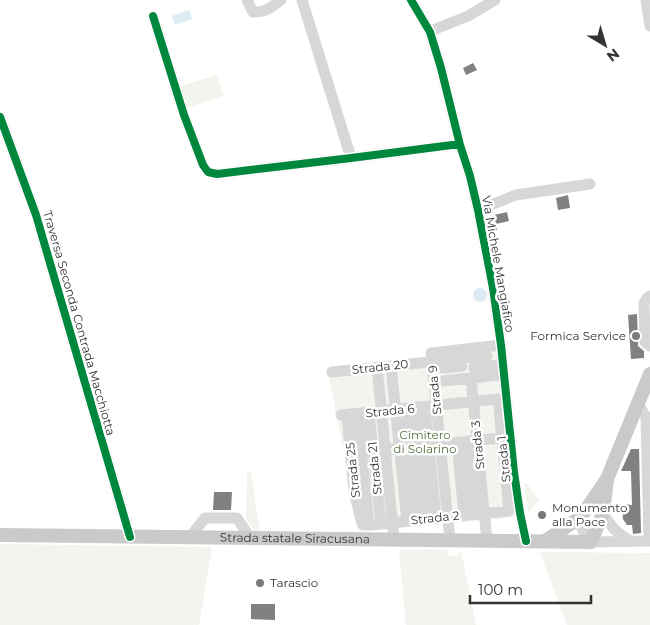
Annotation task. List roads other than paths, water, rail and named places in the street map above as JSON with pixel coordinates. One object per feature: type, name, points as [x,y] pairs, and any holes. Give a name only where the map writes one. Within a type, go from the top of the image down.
[{"type":"main road","points":[[545,541],[581,517],[607,479],[650,374]]},
{"type":"main road","points":[[590,542],[603,513],[607,479]]},
{"type":"main road","name":"Strada statale Siracusana","points":[[0,535],[590,542]]},
{"type":"street","points":[[247,0],[253,12],[261,13],[282,0]]},
{"type":"street","points":[[302,0],[351,158]]},
{"type":"street","name":"Via Michele Mangiafico","points":[[411,0],[430,32],[478,210],[493,288],[501,344],[514,472],[526,541]]},
{"type":"street","points":[[430,32],[468,16],[495,0]]},
{"type":"street","points":[[646,0],[650,26]]},
{"type":"street","points":[[153,16],[184,115],[203,165],[208,172],[217,174],[452,145],[460,146]]},
{"type":"street","name":"Traversa Seconda Contrada Macchiotta","points":[[0,117],[36,215],[130,537]]},
{"type":"street","points":[[478,210],[516,195],[590,184]]},
{"type":"street","points":[[650,296],[644,303],[645,342],[650,346]]},
{"type":"street","points":[[439,369],[501,344]]},
{"type":"street","name":"Strada 20","points":[[332,372],[391,366],[469,370],[488,356]]},
{"type":"street","points":[[391,366],[410,408],[421,520]]},
{"type":"street","points":[[377,367],[394,539]]},
{"type":"street","points":[[439,369],[499,370]]},
{"type":"street","name":"Strada 9","points":[[439,369],[437,406],[450,540]]},
{"type":"street","name":"Strada 3","points":[[469,370],[473,402],[467,441],[475,514]]},
{"type":"street","name":"Strada 6","points":[[354,414],[473,402],[498,404]]},
{"type":"street","name":"Strada 1","points":[[498,404],[509,511]]},
{"type":"street","points":[[581,517],[581,527],[590,542],[650,541],[646,417],[638,404]]},
{"type":"street","points":[[410,408],[421,520]]},
{"type":"street","name":"Strada 21","points":[[354,414],[362,452],[370,524]]},
{"type":"street","name":"Strada 25","points":[[354,414],[362,452],[354,492],[370,524]]},
{"type":"street","points":[[362,452],[502,438]]},
{"type":"street","points":[[467,441],[475,514],[487,541]]},
{"type":"street","name":"Strada 2","points":[[370,524],[509,511]]},
{"type":"street","points":[[603,513],[610,526],[630,541]]},
{"type":"street","points":[[190,538],[205,518],[237,518],[250,538]]},
{"type":"place","name":"Formica Service","points":[[636,336]]},
{"type":"place","name":"Monumento alla Pace","points":[[542,515]]},
{"type":"place","name":"Tarascio","points":[[260,583]]},
{"type":"park label","name":"Cimitero di Solarino","points":[[425,442]]}]
